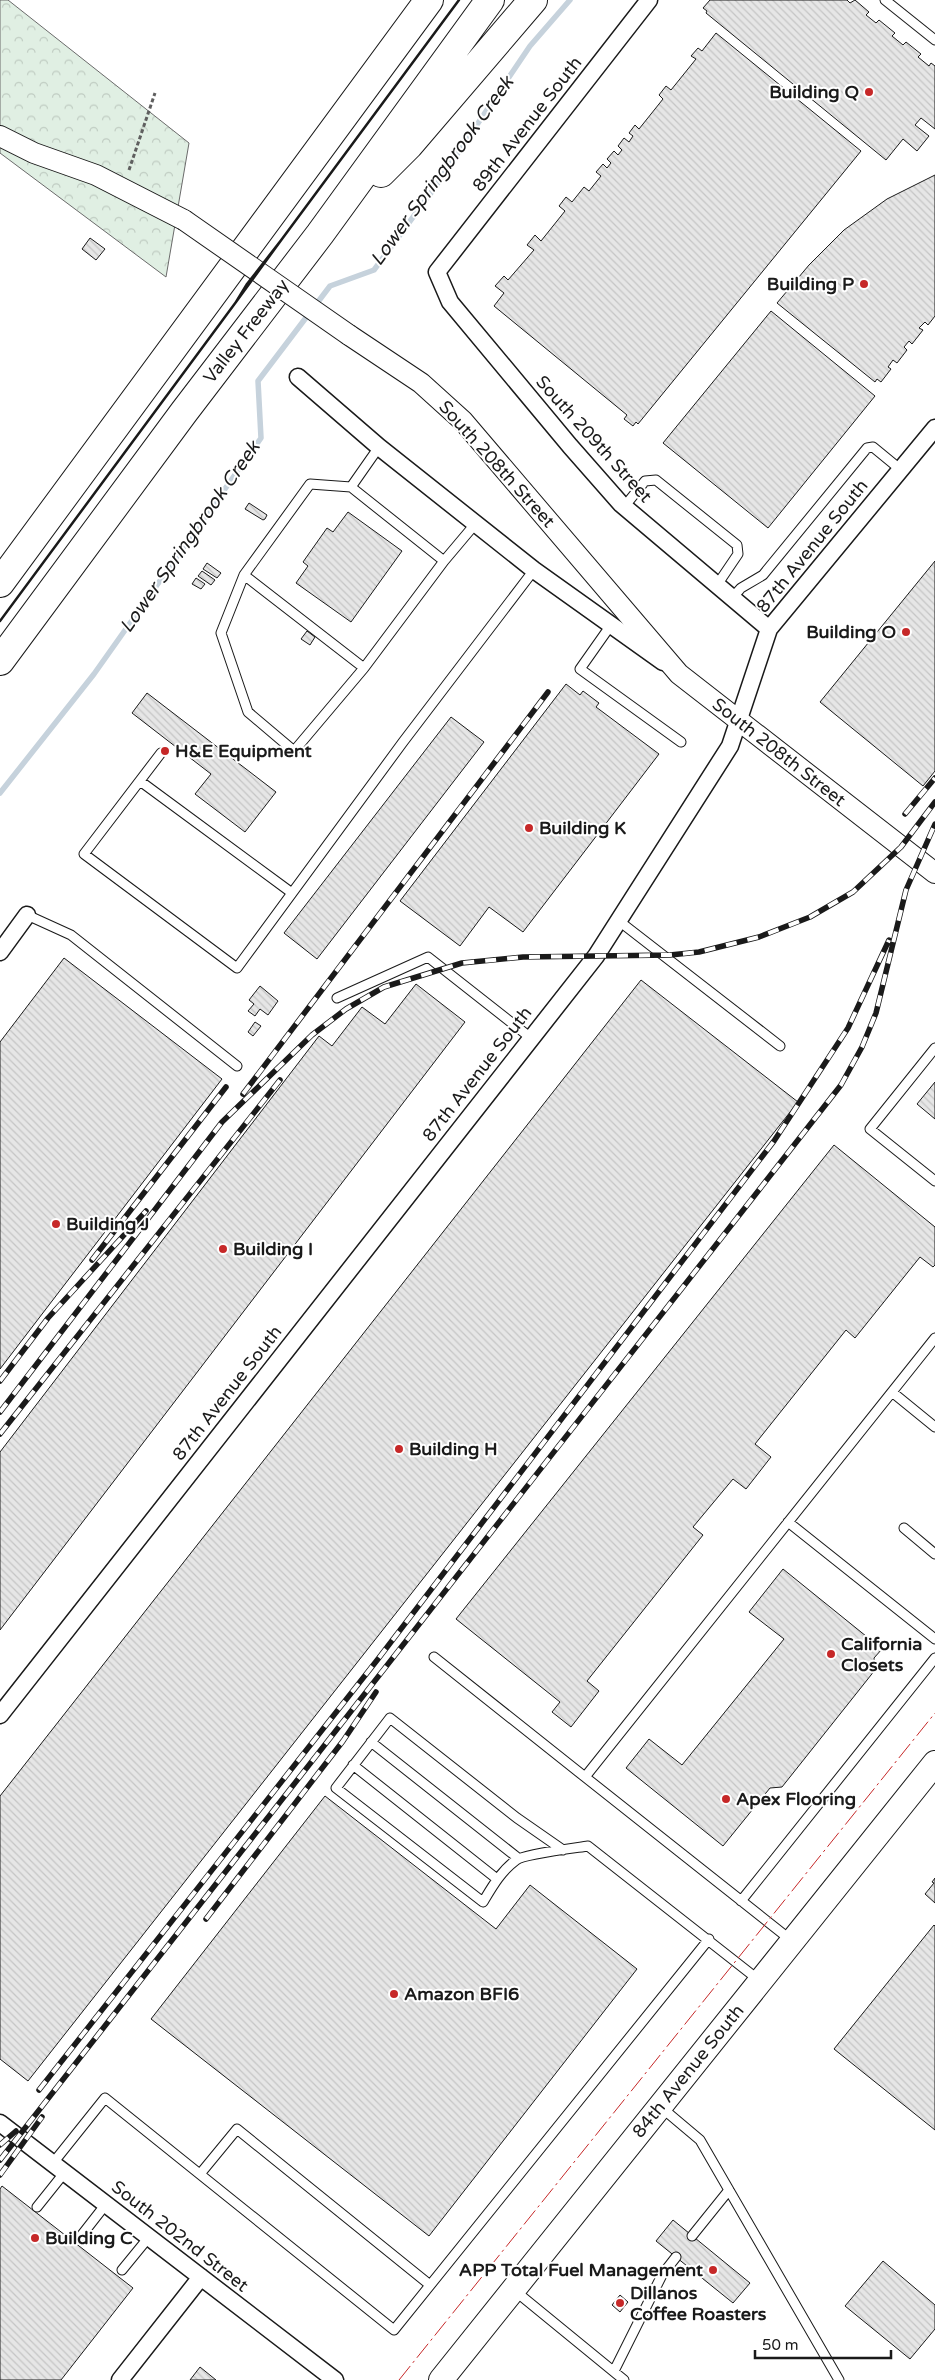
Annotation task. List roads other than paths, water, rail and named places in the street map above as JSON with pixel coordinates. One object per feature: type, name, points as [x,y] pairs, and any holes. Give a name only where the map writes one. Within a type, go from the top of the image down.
[{"type":"highway","points":[[0,583],[429,0]]},
{"type":"highway","name":"Valley Freeway","points":[[0,661],[184,412],[320,234],[490,0]]},
{"type":"highway","points":[[320,234],[409,145],[532,0]]},
{"type":"main road","name":"84th Avenue South","points":[[442,2380],[935,1763]]},
{"type":"street","name":"89th Avenue South","points":[[437,272],[648,0]]},
{"type":"street","name":"South 208th Street","points":[[0,136],[34,153],[96,175],[184,220],[421,383],[463,421],[679,674],[935,873]]},
{"type":"street","name":"South 209th Street","points":[[437,272],[450,302],[570,446],[624,507],[769,629]]},
{"type":"street","points":[[298,377],[379,447],[534,570],[679,674]]},
{"type":"street","name":"87th Avenue South","points":[[0,1715],[596,956],[730,746],[769,629],[935,428]]},
{"type":"street","points":[[0,952],[27,915]]},
{"type":"street","name":"South 202nd Street","points":[[0,2124],[335,2380]]},
{"type":"street","points":[[120,2380],[201,2277]]},
{"type":"lane","points":[[885,0],[935,40]]},
{"type":"lane","points":[[350,487],[379,447]]},
{"type":"lane","points":[[732,598],[741,588],[763,575],[868,448],[873,447],[901,470]]},
{"type":"lane","points":[[624,507],[644,481],[656,480],[737,545],[738,554],[718,585]]},
{"type":"lane","points":[[444,561],[350,487],[310,484],[244,575],[220,633],[248,712],[294,751],[364,668],[444,561],[476,523]]},
{"type":"lane","points":[[161,753],[84,854],[237,968],[403,742],[534,570]]},
{"type":"lane","points":[[244,575],[364,668]]},
{"type":"lane","points":[[611,625],[580,669],[681,742]]},
{"type":"lane","points":[[140,781],[292,893]]},
{"type":"lane","points":[[27,915],[71,936],[237,1066]]},
{"type":"lane","points":[[619,921],[780,1046]]},
{"type":"lane","points":[[337,998],[428,957],[531,1038]]},
{"type":"lane","points":[[935,1048],[870,1129],[935,1181]]},
{"type":"lane","points":[[585,1777],[935,1338]]},
{"type":"lane","points":[[892,1392],[935,1427]]},
{"type":"lane","points":[[788,1522],[935,1639]]},
{"type":"lane","points":[[904,1528],[935,1554]]},
{"type":"lane","points":[[434,1657],[792,1942]]},
{"type":"lane","points":[[741,1901],[935,1658]]},
{"type":"lane","points":[[563,1850],[517,1818],[390,1718],[336,1788],[483,1902],[497,1879],[518,1858],[588,1846],[709,1939],[760,1981]]},
{"type":"lane","points":[[371,1742],[518,1858]]},
{"type":"lane","points":[[353,1765],[497,1879]]},
{"type":"lane","points":[[37,2207],[59,2168],[105,2098],[394,2330],[709,1939]]},
{"type":"lane","points":[[660,2107],[700,2140],[839,2380]]},
{"type":"lane","points":[[200,2174],[237,2129],[430,2285]]},
{"type":"lane","points":[[692,2236],[729,2190]]},
{"type":"lane","points":[[81,2236],[106,2204]]},
{"type":"lane","points":[[122,2270],[149,2237]]},
{"type":"lane","points":[[614,2371],[662,2275],[676,2257]]},
{"type":"lane","points":[[514,2290],[624,2380]]},
{"type":"waterway","name":"Lower Springbrook Creek","points":[[0,793],[94,674],[261,438],[258,381],[330,286],[374,270],[433,190],[530,46],[570,0]]},
{"type":"railway","points":[[243,1094],[548,692]]},
{"type":"railway","points":[[905,814],[935,778]]},
{"type":"railway","points":[[0,1412],[222,1122],[312,1035],[346,1009],[384,987],[462,963],[523,957],[670,955],[699,952],[759,937],[810,917],[853,892],[901,847],[935,802]]},
{"type":"railway","points":[[0,2160],[841,1085],[862,1047],[876,1013],[906,890],[935,824]]},
{"type":"railway","points":[[39,2090],[378,1659],[774,1141],[848,1028],[889,940]]},
{"type":"railway","points":[[0,1434],[280,1080]]},
{"type":"railway","points":[[92,1260],[226,1087]]},
{"type":"railway","points":[[0,1381],[48,1318],[146,1211]]},
{"type":"railway","points":[[206,1919],[343,1741],[376,1692]]},
{"type":"railway","points":[[0,2175],[42,2117]]},
{"type":"railway","points":[[0,2145],[16,2131]]},
{"type":"place","name":"Building Q","points":[[869,92]]},
{"type":"place","name":"Building P","points":[[864,284]]},
{"type":"place","name":"Building O","points":[[906,632]]},
{"type":"place","name":"H&E Equipment","points":[[165,751]]},
{"type":"place","name":"Building K","points":[[529,828]]},
{"type":"place","name":"Building J","points":[[56,1224]]},
{"type":"place","name":"Building I","points":[[223,1249]]},
{"type":"place","name":"Building H","points":[[399,1449]]},
{"type":"place","name":"California Closets","points":[[831,1654]]},
{"type":"place","name":"Apex Flooring","points":[[726,1799]]},
{"type":"place","name":"Amazon BFI6","points":[[394,1994]]},
{"type":"place","name":"Building C","points":[[35,2238]]},
{"type":"place","name":"APP Total Fuel Management","points":[[713,2270]]},
{"type":"place","name":"Dillanos Coffee Roasters","points":[[620,2303]]}]
